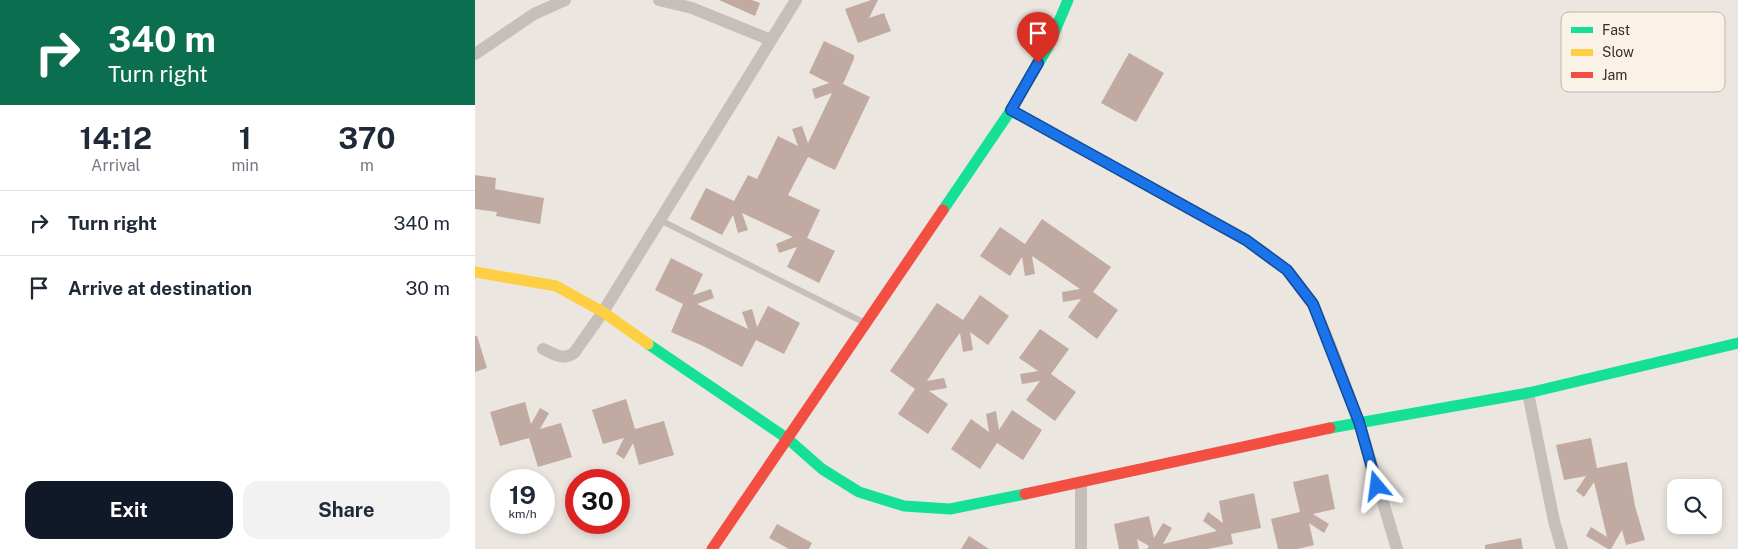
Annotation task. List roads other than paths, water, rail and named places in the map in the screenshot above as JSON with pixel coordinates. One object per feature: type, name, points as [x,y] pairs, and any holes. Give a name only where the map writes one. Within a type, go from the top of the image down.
[{"type":"street","points":[[475,54],[534,14],[565,0]]},
{"type":"street","points":[[659,0],[692,8],[771,40]]},
{"type":"street","points":[[543,349],[562,358],[574,353],[603,312],[796,0]]},
{"type":"street","points":[[712,549],[1011,110],[1048,47],[1068,0]]},
{"type":"street","points":[[1011,110],[1246,240],[1287,270],[1313,304],[1359,422],[1397,549]]},
{"type":"street","points":[[475,272],[556,286],[603,312],[788,439],[823,469],[859,492],[904,506],[950,509],[1081,483],[1359,422],[1528,393],[1738,343]]},
{"type":"street","points":[[1528,393],[1562,549]]},
{"type":"street","points":[[1081,483],[1081,549]]},
{"type":"lane","points":[[660,220],[866,324]]}]
